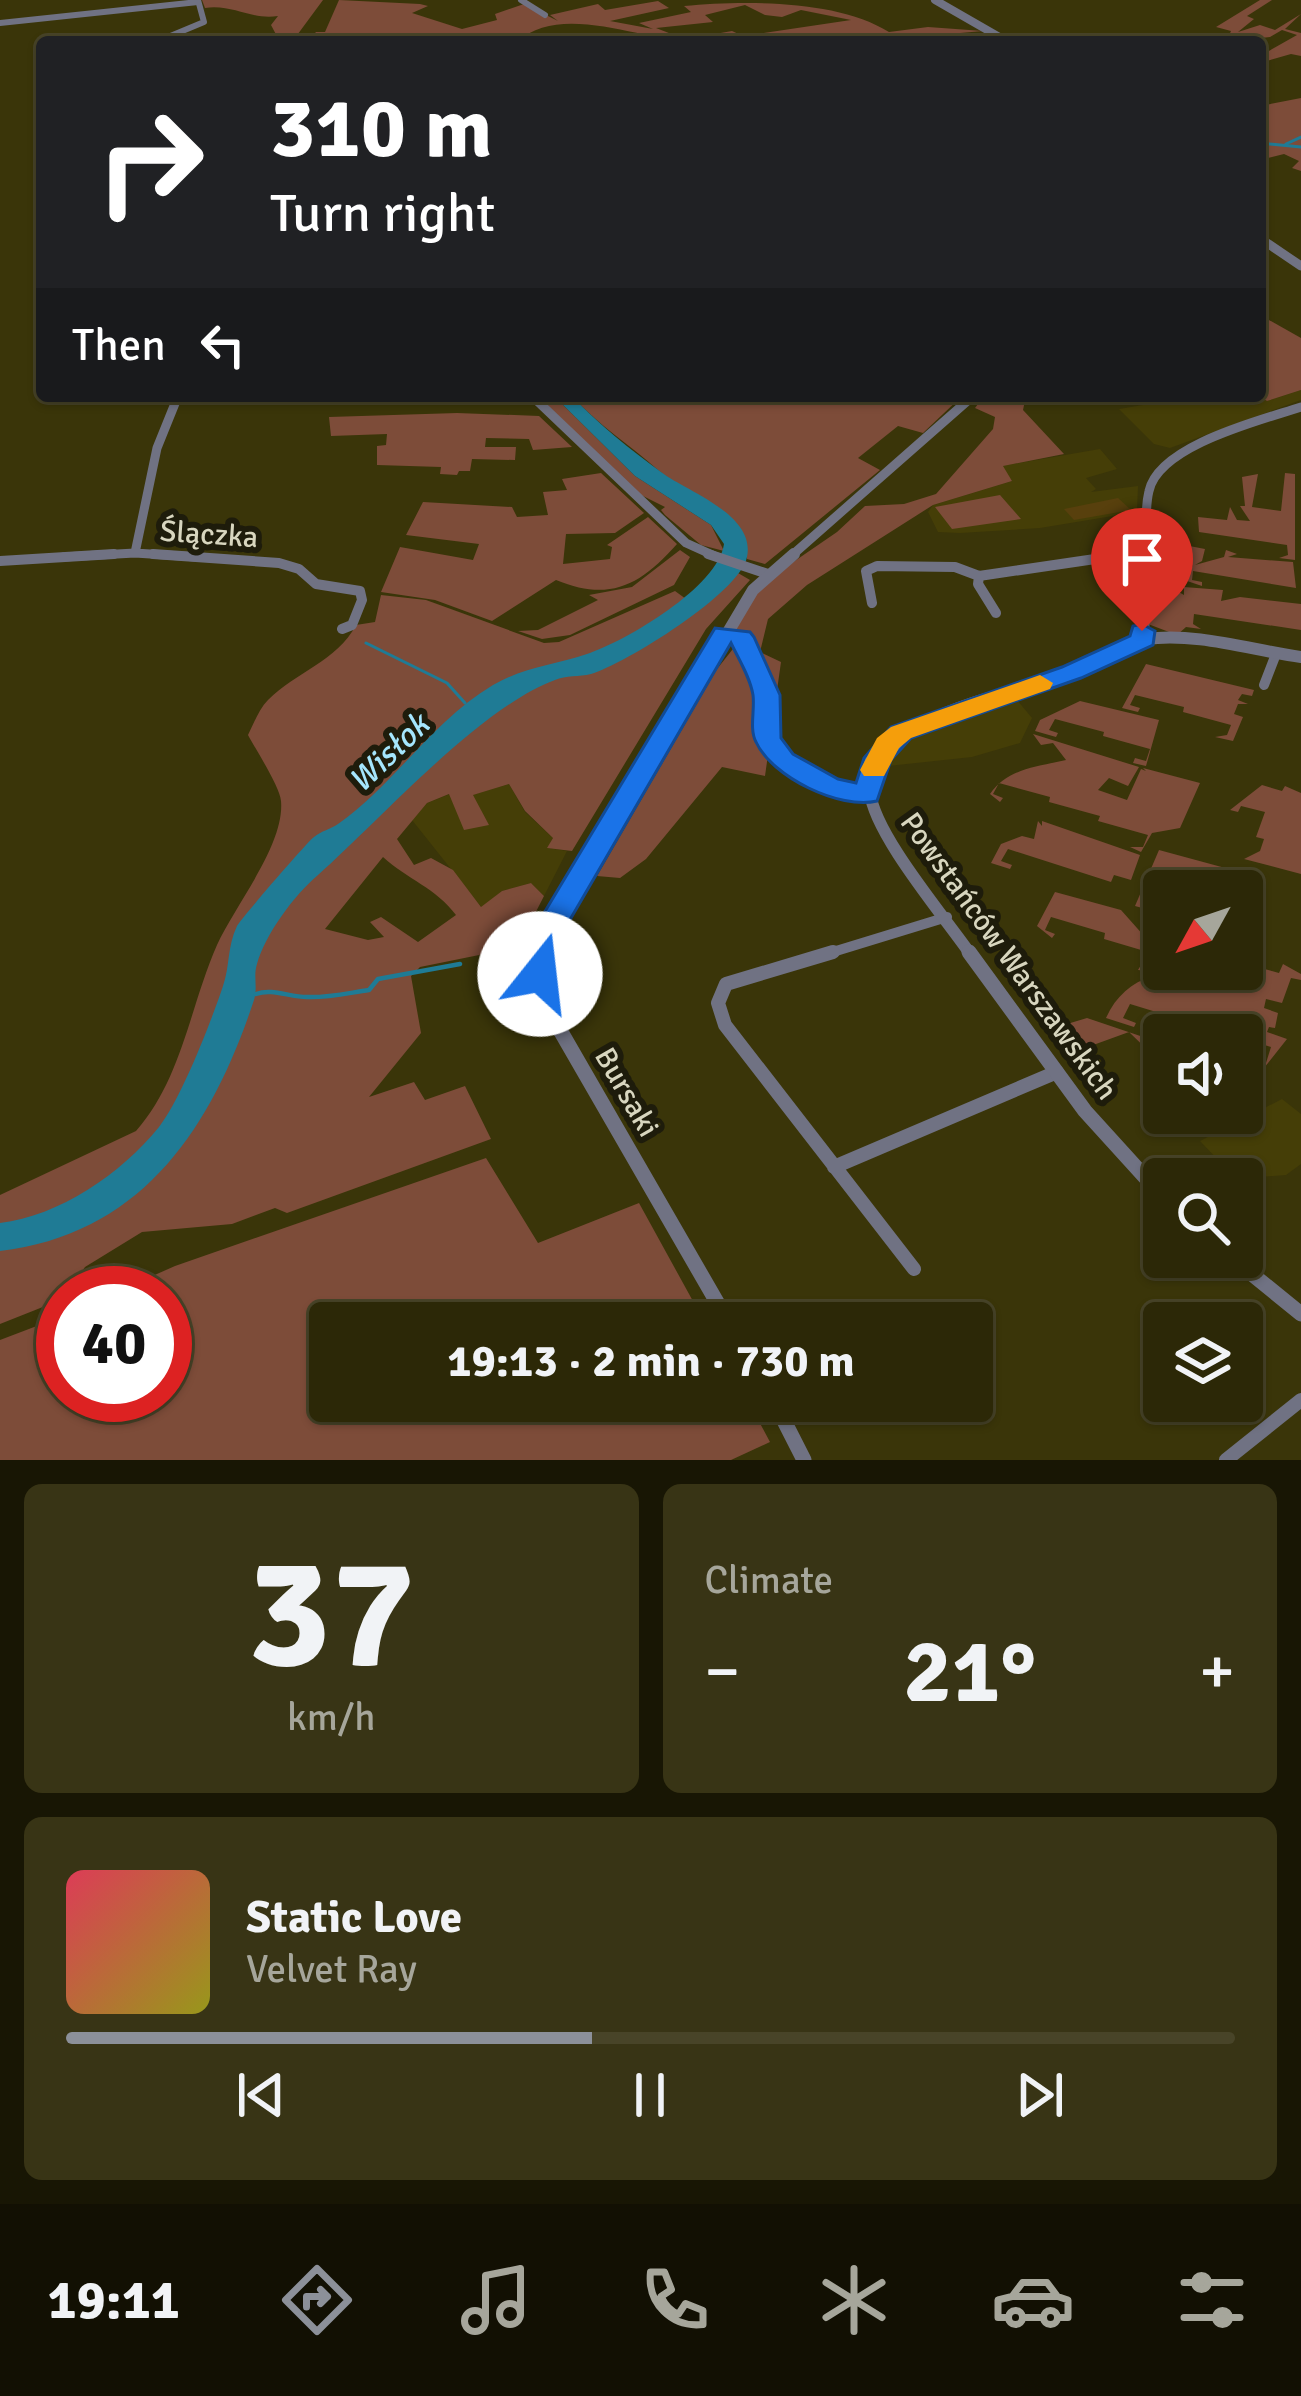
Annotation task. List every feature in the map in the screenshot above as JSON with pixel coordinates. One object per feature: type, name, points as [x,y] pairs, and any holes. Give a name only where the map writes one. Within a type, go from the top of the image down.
[{"type":"street","points":[[521,0],[545,15]]},
{"type":"street","points":[[935,0],[998,36]]},
{"type":"street","points":[[0,23],[198,1],[204,22],[171,36]]},
{"type":"street","points":[[1266,242],[1301,266]]},
{"type":"street","points":[[135,553],[157,448],[176,402]]},
{"type":"street","points":[[538,402],[698,551],[763,573]]},
{"type":"street","name":"Bursaki","points":[[717,1302],[550,1011],[540,974],[542,945],[763,573],[967,402]]},
{"type":"street","points":[[1144,639],[1149,488],[1168,460],[1301,407]]},
{"type":"street","points":[[872,603],[866,571],[877,566],[955,567],[979,576],[1145,551]]},
{"type":"street","name":"Ślączka","points":[[0,560],[135,553],[279,563],[298,569],[316,584],[359,591],[362,600],[352,625],[342,628]]},
{"type":"street","points":[[979,576],[978,584],[996,613]]},
{"type":"street","points":[[724,633],[741,637],[759,673],[766,695],[767,739],[783,760],[829,786],[867,794],[878,758],[901,733],[1072,672],[1144,639],[1301,656]]},
{"type":"street","points":[[1264,685],[1276,654]]},
{"type":"street","name":"Powstańców Warszawskich","points":[[867,794],[878,823],[1109,1140],[1143,1176]]},
{"type":"street","points":[[914,1269],[725,1025],[718,1004],[726,984],[947,916]]},
{"type":"street","points":[[834,1167],[1058,1072]]},
{"type":"street","points":[[1257,1278],[1301,1314]]},
{"type":"street","points":[[1226,1460],[1301,1400]]},
{"type":"street","points":[[785,1422],[804,1460]]},
{"type":"shaded area","points":[[202,0],[323,0],[296,36],[277,36],[271,25],[278,16],[205,8]]},
{"type":"shaded area","points":[[339,0],[420,4],[428,6],[412,13],[462,29],[497,20],[495,14],[524,4],[558,21],[550,15],[598,4],[605,10],[658,1],[669,8],[610,21],[653,29],[639,23],[691,12],[684,6],[763,3],[819,8],[889,32],[928,27],[983,31],[926,36],[743,36],[851,20],[801,10],[782,17],[765,15],[745,5],[705,15],[713,22],[656,28],[677,36],[579,24],[556,25],[526,36],[312,36],[325,32]]},
{"type":"shaded area","points":[[1260,0],[1272,0],[1247,16],[1254,19],[1238,32],[1260,25],[1275,30],[1301,14],[1285,29],[1301,33],[1301,56],[1266,61],[1266,53],[1297,35],[1282,30],[1266,37],[1229,36],[1231,31],[1216,27]]},
{"type":"shaded area","points":[[732,31],[743,36],[703,36]]},
{"type":"shaded area","points":[[1301,98],[1301,171],[1292,168],[1299,161],[1284,154],[1266,158],[1266,105]]},
{"type":"shaded area","points":[[1266,318],[1301,338],[1301,390],[1267,401]]},
{"type":"shaded area","points":[[1301,390],[1301,400],[1170,448],[1154,444],[1119,409],[1160,402],[1267,401]]},
{"type":"shaded area","points":[[544,402],[560,402],[635,476],[711,525],[724,551],[701,545],[665,515],[661,510],[665,507],[639,494]]},
{"type":"shaded area","points":[[578,402],[956,402],[923,433],[898,426],[858,458],[880,470],[765,564],[747,559],[744,542],[726,516],[671,480]]},
{"type":"shaded area","points":[[980,402],[1025,402],[1023,410],[1064,454],[1003,466],[1012,481],[933,505],[807,585],[768,619],[760,652],[781,662],[765,776],[722,767],[646,859],[620,878],[597,876],[717,669],[740,640],[724,633],[770,578],[837,532],[865,506],[904,504],[936,494],[993,429],[995,417],[975,408]]},
{"type":"shaded area","points":[[539,416],[572,447],[533,450],[529,439],[486,438],[485,447],[516,447],[515,460],[472,459],[470,471],[457,475],[440,474],[441,467],[377,465],[377,446],[386,445],[387,434],[331,436],[329,417]]},
{"type":"shaded area","points":[[1100,449],[1117,469],[1086,478],[1096,489],[1091,492],[1138,486],[1137,512],[1040,528],[960,533],[938,532],[928,512],[933,505],[1012,481],[1001,466]]},
{"type":"shaded area","points":[[601,473],[644,513],[615,533],[566,534],[563,564],[610,559],[612,547],[607,545],[648,517],[677,544],[636,580],[592,590],[556,580],[492,621],[435,600],[381,592],[400,547],[473,560],[479,544],[406,535],[423,502],[512,507],[517,517],[548,515],[543,492],[567,490],[562,479]]},
{"type":"shaded area","points":[[1285,473],[1295,474],[1295,560],[1279,558],[1288,555],[1287,545],[1199,532],[1198,517],[1227,520],[1230,507],[1237,520],[1250,521],[1240,506],[1245,506],[1242,477],[1258,474],[1252,507],[1281,511]]},
{"type":"shaded area","points":[[1000,495],[1021,519],[952,529],[935,507]]},
{"type":"shaded area","points":[[1179,544],[1205,549],[1202,561],[1195,565],[1224,557],[1226,550],[1237,554],[1228,557],[1293,562],[1296,588],[1193,571],[1192,580],[1202,586],[1187,581],[1193,564],[1184,584],[1179,583]]},
{"type":"shaded area","points":[[680,550],[690,557],[674,585],[570,635],[542,639],[518,631],[538,630],[598,600],[589,595],[632,587]]},
{"type":"shaded area","points":[[738,573],[750,580],[706,629],[572,851],[547,848],[553,838],[525,811],[509,784],[473,795],[489,825],[464,830],[449,794],[427,803],[397,839],[414,865],[431,858],[453,870],[481,907],[502,891],[531,883],[544,896],[518,947],[420,967],[411,976],[421,1033],[369,1097],[414,1082],[425,1100],[465,1086],[491,1139],[287,1213],[275,1208],[232,1224],[142,1232],[87,1266],[36,1266],[36,1310],[0,1324],[0,1195],[136,1131],[152,1111],[184,1041],[217,945],[267,855],[281,801],[248,735],[268,700],[338,648],[356,625],[375,622],[381,595],[426,600],[544,643],[559,642],[675,591],[686,599],[684,621]],"holes":[[[383,857],[456,915],[418,942],[381,917],[370,922],[384,937],[368,940],[325,929]]]},
{"type":"shaded area","points":[[1165,584],[1184,595],[1184,587],[1223,590],[1221,601],[1240,597],[1301,604],[1301,630],[1194,614],[1193,624],[1201,629],[1186,627],[1177,635],[1148,624],[1157,587]]},
{"type":"shaded area","points":[[1146,664],[1254,690],[1252,696],[1242,694],[1238,700],[1248,704],[1238,704],[1234,714],[1243,717],[1233,741],[1215,737],[1227,735],[1231,725],[1183,712],[1184,707],[1135,695],[1130,705],[1140,708],[1138,712],[1122,708]]},
{"type":"shaded area","points":[[1017,700],[1032,718],[1020,743],[972,757],[888,766],[914,734]]},
{"type":"shaded area","points":[[1080,701],[1159,720],[1146,766],[1133,763],[1135,758],[1146,761],[1150,749],[1103,736],[1104,732],[1055,719],[1049,730],[1058,733],[1056,737],[1035,731],[1040,720]]},
{"type":"shaded area","points":[[1033,734],[1139,767],[1128,786],[1109,778],[1098,790],[1127,800],[1141,769],[1146,771],[1143,768],[1200,783],[1180,828],[1152,833],[1141,852],[1130,847],[1143,847],[1148,835],[1000,783],[1024,770],[1066,760],[1053,743],[1041,745]]},
{"type":"shaded area","points":[[509,784],[525,812],[553,838],[548,848],[567,851],[544,896],[531,883],[502,891],[482,908],[412,820],[427,803],[450,794],[488,824],[472,795]]},
{"type":"shaded area","points":[[1262,785],[1282,791],[1285,786],[1301,793],[1301,874],[1244,859],[1260,851],[1264,839],[1256,837],[1265,812],[1241,806],[1238,812],[1230,810]]},
{"type":"shaded area","points":[[1038,821],[1140,855],[1131,880],[1114,875],[1111,882],[1008,849],[1001,861],[1012,865],[1010,869],[991,863],[1001,844],[1022,836],[1034,839]]},
{"type":"shaded area","points":[[1159,850],[1229,869],[1229,870],[1150,870]]},
{"type":"shaded area","points":[[1055,892],[1121,910],[1143,935],[1143,951],[1051,917],[1045,930],[1055,934],[1052,938],[1037,926]]},
{"type":"shaded area","points":[[1283,964],[1301,974],[1301,980],[1291,978],[1282,1003],[1266,999],[1264,1008],[1278,1013],[1275,1028],[1267,1032],[1287,1039],[1264,1068],[1271,1047],[1263,1045],[1263,1014],[1163,1014],[1130,1004],[1123,1018],[1136,1023],[1134,1027],[1106,1018],[1130,987],[1143,980],[1143,990],[1263,990],[1263,969],[1279,973]]},
{"type":"shaded area","points":[[1087,1018],[1129,1032],[1085,1048],[1067,1024]]},
{"type":"shaded area","points":[[1282,1099],[1301,1114],[1301,1164],[1286,1175],[1263,1177],[1263,1158],[1216,1158],[1200,1141],[1214,1134],[1263,1134],[1263,1109]]},
{"type":"shaded area","points":[[486,1158],[538,1243],[639,1203],[693,1302],[309,1302],[309,1422],[759,1422],[770,1442],[731,1460],[0,1460],[0,1340],[36,1326],[36,1422],[192,1422],[192,1266],[175,1266]]},
{"type":"water","points":[[560,402],[578,402],[650,464],[731,516],[747,542],[740,572],[704,607],[653,642],[607,668],[559,678],[526,694],[432,767],[309,883],[282,916],[261,953],[254,1000],[217,1090],[165,1167],[132,1198],[94,1222],[50,1241],[0,1251],[0,1223],[44,1212],[87,1190],[126,1161],[159,1127],[186,1080],[211,1019],[237,926],[314,837],[359,808],[451,716],[493,685],[624,637],[668,610],[706,578],[724,544],[711,525],[635,476]]},
{"type":"building","points":[[1118,498],[1131,510],[1074,520],[1064,509]]},
{"type":"waterway","points":[[1286,144],[1301,137]]},
{"type":"waterway","points":[[1266,144],[1301,147]]},
{"type":"waterway","points":[[366,643],[447,683],[465,703]]},
{"type":"waterway","points":[[256,994],[338,995],[369,990],[378,979],[460,964]]},
{"type":"slow traffic","points":[[874,770],[887,744],[901,733],[1040,683]]},
{"type":"route","points":[[540,974],[542,945],[556,918],[724,633],[741,637],[759,673],[766,695],[767,739],[783,760],[829,786],[867,794],[878,758],[901,733],[1072,672],[1144,639],[1142,631]]},
{"type":"water label","name":"Wisłok","points":[[388,752]]}]
